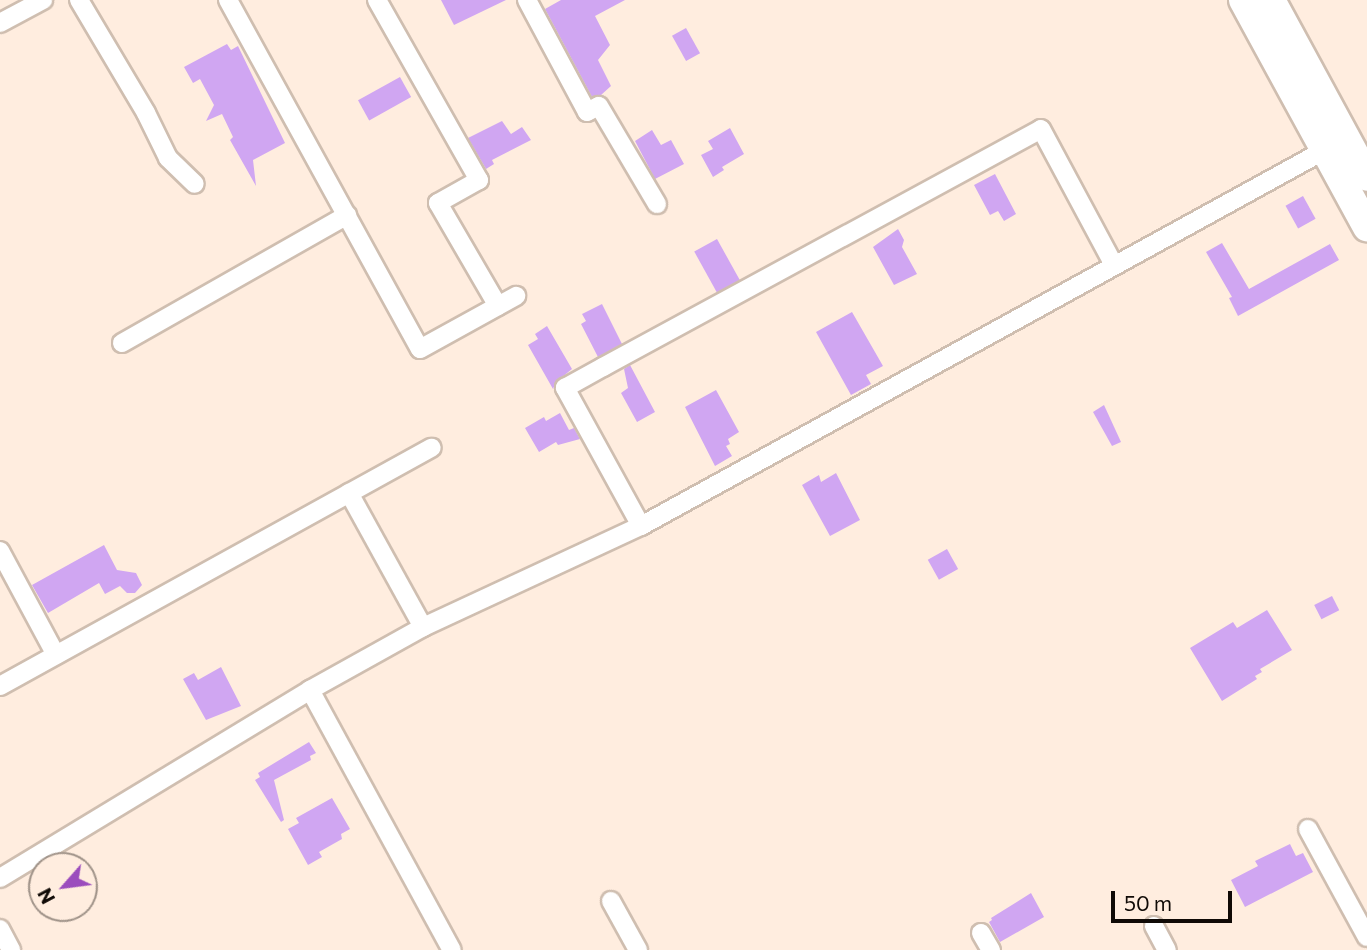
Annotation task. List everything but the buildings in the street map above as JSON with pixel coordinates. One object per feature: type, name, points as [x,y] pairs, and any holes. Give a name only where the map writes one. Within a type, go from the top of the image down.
[{"type":"main road","points":[[1243,0],[1367,227]]},
{"type":"main road","points":[[1271,0],[1367,177]]},
{"type":"street","points":[[0,23],[43,0]]},
{"type":"street","points":[[79,0],[168,158],[195,184]]},
{"type":"street","points":[[228,0],[420,349],[516,296]]},
{"type":"street","points":[[377,0],[478,180],[438,203],[498,306]]},
{"type":"street","points":[[531,1],[587,112],[599,106],[657,204]]},
{"type":"street","points":[[641,526],[565,388],[1041,129],[1114,265]]},
{"type":"street","points":[[0,878],[310,690],[423,627],[641,526],[1325,150]]},
{"type":"street","points":[[122,343],[346,215]]},
{"type":"street","points":[[0,686],[432,448]]},
{"type":"street","points":[[349,494],[423,627]]},
{"type":"street","points":[[0,551],[56,655]]},
{"type":"street","points":[[310,690],[452,950]]},
{"type":"street","points":[[1308,829],[1367,937]]},
{"type":"street","points":[[611,901],[638,950]]},
{"type":"street","points":[[1154,926],[1167,950]]},
{"type":"street","points":[[0,929],[11,950]]},
{"type":"street","points":[[981,933],[991,950]]}]
